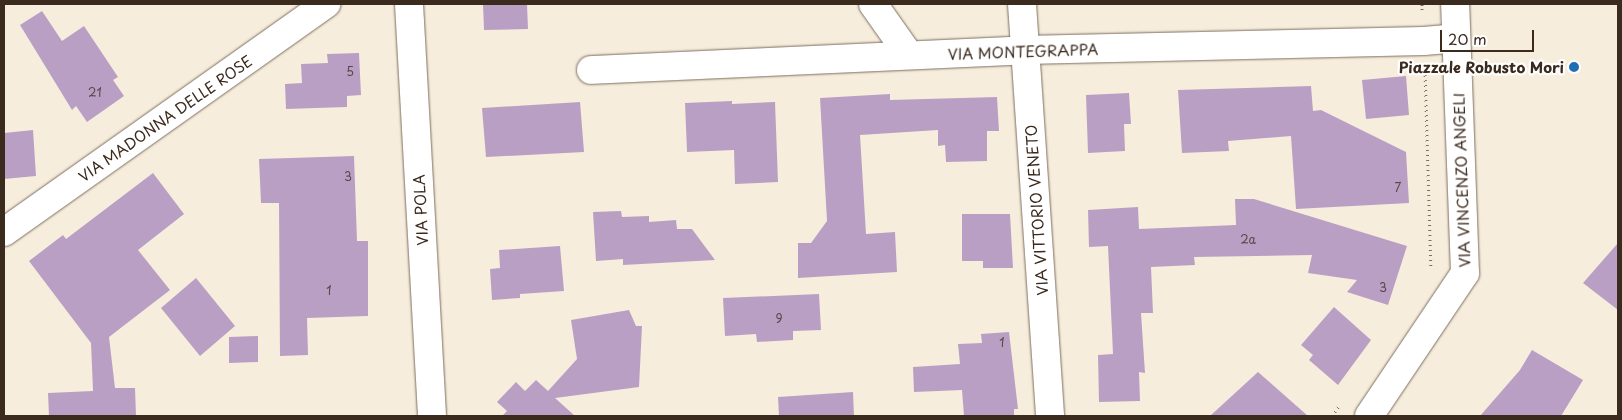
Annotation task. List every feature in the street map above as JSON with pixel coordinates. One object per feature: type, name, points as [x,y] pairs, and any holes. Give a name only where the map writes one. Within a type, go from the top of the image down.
[{"type":"street","name":"VIA MADONNA DELLE ROSE","points":[[4,232],[326,4]]},
{"type":"street","name":"VIA POLA","points":[[409,4],[432,416]]},
{"type":"street","points":[[873,4],[909,55]]},
{"type":"street","name":"VIA VITTORIO VENETO","points":[[1022,4],[1050,416]]},
{"type":"street","name":"VIA VINCENZO ANGELI","points":[[1368,416],[1465,273],[1454,4]]},
{"type":"street","name":"VIA MONTEGRAPPA","points":[[591,70],[1024,50],[1424,41],[1456,38]]},
{"type":"path","points":[[1422,4],[1432,266],[1426,275]]},
{"type":"path","points":[[1332,416],[1343,400]]},
{"type":"building","points":[[483,4],[527,4],[528,29],[484,30]]},
{"type":"building","points":[[42,11],[62,41],[84,26],[118,77],[113,80],[124,96],[87,122],[76,106],[72,110],[20,25]]},
{"type":"building","points":[[359,53],[361,95],[347,96],[347,107],[286,109],[285,84],[302,83],[301,64],[328,63],[327,54]]},
{"type":"building","points":[[1406,76],[1409,115],[1366,119],[1362,80]]},
{"type":"building","points":[[1311,86],[1313,111],[1321,110],[1406,152],[1409,203],[1296,209],[1291,136],[1228,141],[1229,151],[1182,153],[1178,90]]},
{"type":"building","points":[[1129,93],[1131,124],[1124,124],[1125,151],[1088,153],[1086,95]]},
{"type":"building","points":[[890,94],[890,100],[997,97],[999,131],[987,131],[987,161],[946,162],[945,145],[938,146],[938,130],[860,135],[866,234],[895,232],[897,272],[798,278],[798,243],[811,243],[827,221],[820,98]]},
{"type":"building","points":[[732,101],[732,104],[775,102],[778,182],[735,184],[734,150],[687,152],[685,103]]},
{"type":"building","points":[[580,102],[584,152],[486,157],[482,108]]},
{"type":"building","points":[[33,130],[36,176],[4,179],[4,133]]},
{"type":"building","points":[[354,156],[357,241],[368,241],[368,316],[307,318],[308,355],[280,356],[279,203],[261,203],[259,159]]},
{"type":"building","points":[[153,173],[184,214],[138,250],[170,290],[109,337],[115,388],[135,388],[136,416],[49,416],[48,393],[93,391],[91,343],[29,261],[63,235],[66,239]]},
{"type":"building","points":[[1235,199],[1254,199],[1407,246],[1388,305],[1347,292],[1357,280],[1308,273],[1312,255],[1194,257],[1195,265],[1151,267],[1153,313],[1141,313],[1145,373],[1139,372],[1140,401],[1099,402],[1098,355],[1113,354],[1108,246],[1089,247],[1088,210],[1138,207],[1139,229],[1236,225]]},
{"type":"building","points":[[621,211],[622,217],[649,216],[649,222],[676,220],[677,229],[692,229],[715,260],[623,265],[623,259],[596,261],[593,212]]},
{"type":"building","points":[[962,214],[1010,214],[1013,268],[983,268],[983,261],[962,261]]},
{"type":"building","points":[[1618,243],[1618,310],[1583,283]]},
{"type":"building","points":[[560,246],[564,291],[520,294],[520,298],[492,300],[490,269],[500,268],[499,250]]},
{"type":"building","points":[[196,278],[235,326],[200,356],[161,308]]},
{"type":"building","points":[[819,294],[821,330],[793,331],[793,340],[757,342],[756,334],[725,336],[723,298]]},
{"type":"building","points":[[1334,307],[1371,340],[1338,385],[1309,360],[1313,355],[1301,345]]},
{"type":"building","points":[[629,310],[636,326],[642,326],[639,387],[555,398],[575,416],[502,416],[507,411],[497,402],[516,382],[525,391],[536,380],[548,391],[577,359],[571,320]]},
{"type":"building","points":[[1009,332],[1018,409],[1014,409],[1014,416],[964,416],[962,390],[914,392],[913,367],[960,364],[958,344],[982,343],[981,334]]},
{"type":"building","points":[[258,336],[258,362],[229,363],[229,337]]},
{"type":"building","points":[[1532,350],[1583,380],[1561,416],[1480,416],[1520,370]]},
{"type":"building","points":[[1258,372],[1308,416],[1210,416]]},
{"type":"building","points":[[853,392],[854,416],[779,416],[778,397]]},
{"type":"place","name":"Piazzale Robusto Mori","points":[[1574,67]]}]
